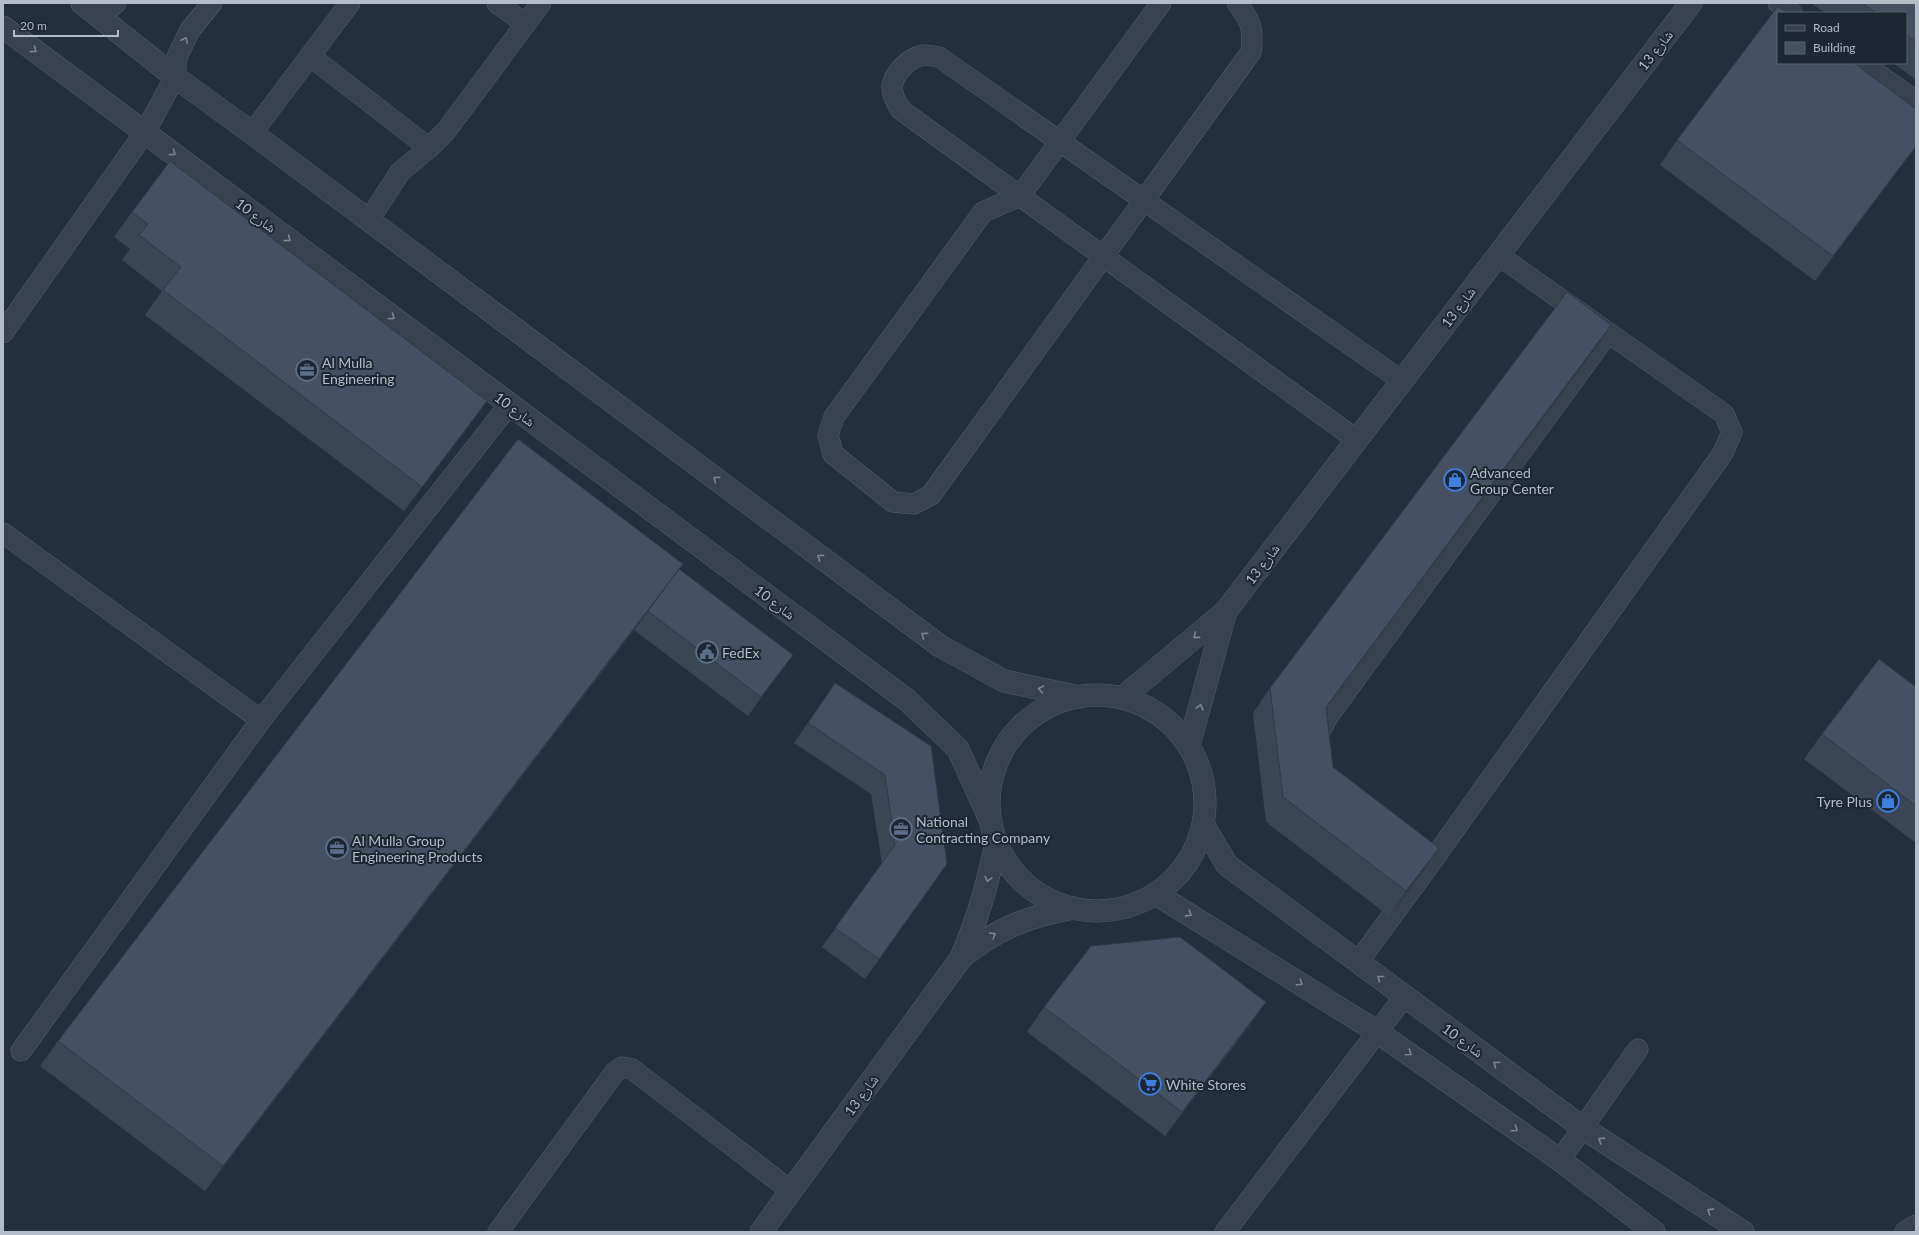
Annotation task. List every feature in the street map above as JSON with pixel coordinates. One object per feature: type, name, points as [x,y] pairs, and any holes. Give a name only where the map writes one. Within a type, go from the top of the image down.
[{"type":"street","points":[[82,3],[108,10],[175,77],[940,646],[1004,681],[1079,697]]},
{"type":"street","name":"شارع 13","points":[[1122,698],[1226,611],[1691,3]]},
{"type":"street","name":"شارع 10","points":[[3,27],[907,700],[958,749],[1006,861],[1019,878],[1035,892],[1050,900],[1074,908]]},
{"type":"street","name":"شارع 13","points":[[1189,745],[1226,611]]},
{"type":"street","points":[[993,831],[989,800],[992,780],[998,761],[1009,741],[1022,725],[1040,712],[1056,704],[1079,697],[1100,695],[1122,698],[1143,705],[1160,714],[1175,728],[1189,745],[1198,762],[1204,784],[1206,801],[1204,826],[1198,844],[1186,864],[1174,879],[1156,894],[1137,904],[1101,911],[1074,908]]},
{"type":"street","name":"شارع 10","points":[[1204,826],[1227,865],[1583,1128],[1743,1232]]},
{"type":"street","name":"شارع 13","points":[[761,1232],[961,958],[979,913],[992,865],[993,831]]},
{"type":"street","points":[[1156,894],[1376,1031],[1560,1160],[1654,1232]]},
{"type":"street","name":"شارع 13","points":[[961,958],[995,933],[1013,924],[1033,917],[1074,908]]},
{"type":"street","points":[[1906,1232],[1916,1226]]},
{"type":"lane","points":[[3,333],[145,132],[175,77],[177,57],[190,30],[212,3]]},
{"type":"lane","points":[[252,133],[350,3]]},
{"type":"lane","points":[[497,3],[525,24]]},
{"type":"lane","points":[[369,220],[400,172],[429,148],[446,131],[541,3]]},
{"type":"lane","points":[[1161,3],[1020,196],[983,212],[834,417],[828,435],[833,454],[893,502],[914,504],[931,495],[1251,52],[1253,34],[1247,17],[1236,3]]},
{"type":"lane","points":[[1778,3],[1791,12]]},
{"type":"lane","points":[[1357,440],[902,110],[895,100],[892,87],[899,70],[911,59],[925,55],[939,57],[1402,381]]},
{"type":"lane","points":[[310,56],[429,148]]},
{"type":"lane","points":[[1863,64],[1916,101]]},
{"type":"lane","points":[[1358,962],[1419,867],[1722,453],[1732,432],[1724,414],[1498,255]]},
{"type":"lane","points":[[1314,758],[1314,743],[1329,715],[1608,333]]},
{"type":"lane","points":[[21,1052],[261,720],[510,405]]},
{"type":"lane","points":[[3,533],[261,720]]},
{"type":"lane","points":[[1225,1232],[1404,996]]},
{"type":"lane","points":[[1560,1160],[1638,1049]]},
{"type":"lane","points":[[498,1232],[614,1072],[622,1067],[632,1070],[791,1191]]},
{"type":"building","points":[[1862,3],[1916,3],[1916,42],[1907,36],[1907,12],[1875,12]]},
{"type":"building","points":[[1778,6],[1786,12],[1777,12],[1777,64],[1855,64],[1916,109],[1916,146],[1833,256],[1677,140]]},
{"type":"building","name":"Al Mulla Engineering","points":[[170,161],[487,401],[422,487],[163,290],[181,267],[139,235],[148,224],[132,212]]},
{"type":"building","points":[[1567,292],[1611,325],[1326,707],[1333,767],[1439,848],[1406,891],[1283,797],[1270,688]]},
{"type":"building","name":"Al Mulla Group Engineering Products","points":[[518,439],[683,564],[223,1166],[58,1041]]},
{"type":"building","points":[[679,569],[793,655],[761,697],[648,611]]},
{"type":"building","name":"Tyre Plus","points":[[1879,659],[1916,687],[1916,806],[1822,734]]},
{"type":"building","name":"National Contracting Company","points":[[835,683],[931,746],[947,864],[879,959],[835,928],[895,845],[885,775],[808,723]]},
{"type":"building","name":"White Stores","points":[[1180,937],[1266,1002],[1182,1112],[1044,1007],[1091,946]]},
{"type":"place","name":"Al Mulla Engineering","points":[[307,370]]},
{"type":"place","name":"Advanced Group Center","points":[[1455,480]]},
{"type":"place","name":"FedEx","points":[[707,652]]},
{"type":"place","name":"Tyre Plus","points":[[1888,801]]},
{"type":"place","name":"National Contracting Company","points":[[901,829]]},
{"type":"place","name":"Al Mulla Group Engineering Products","points":[[337,848]]},
{"type":"place","name":"White Stores","points":[[1150,1084]]}]
